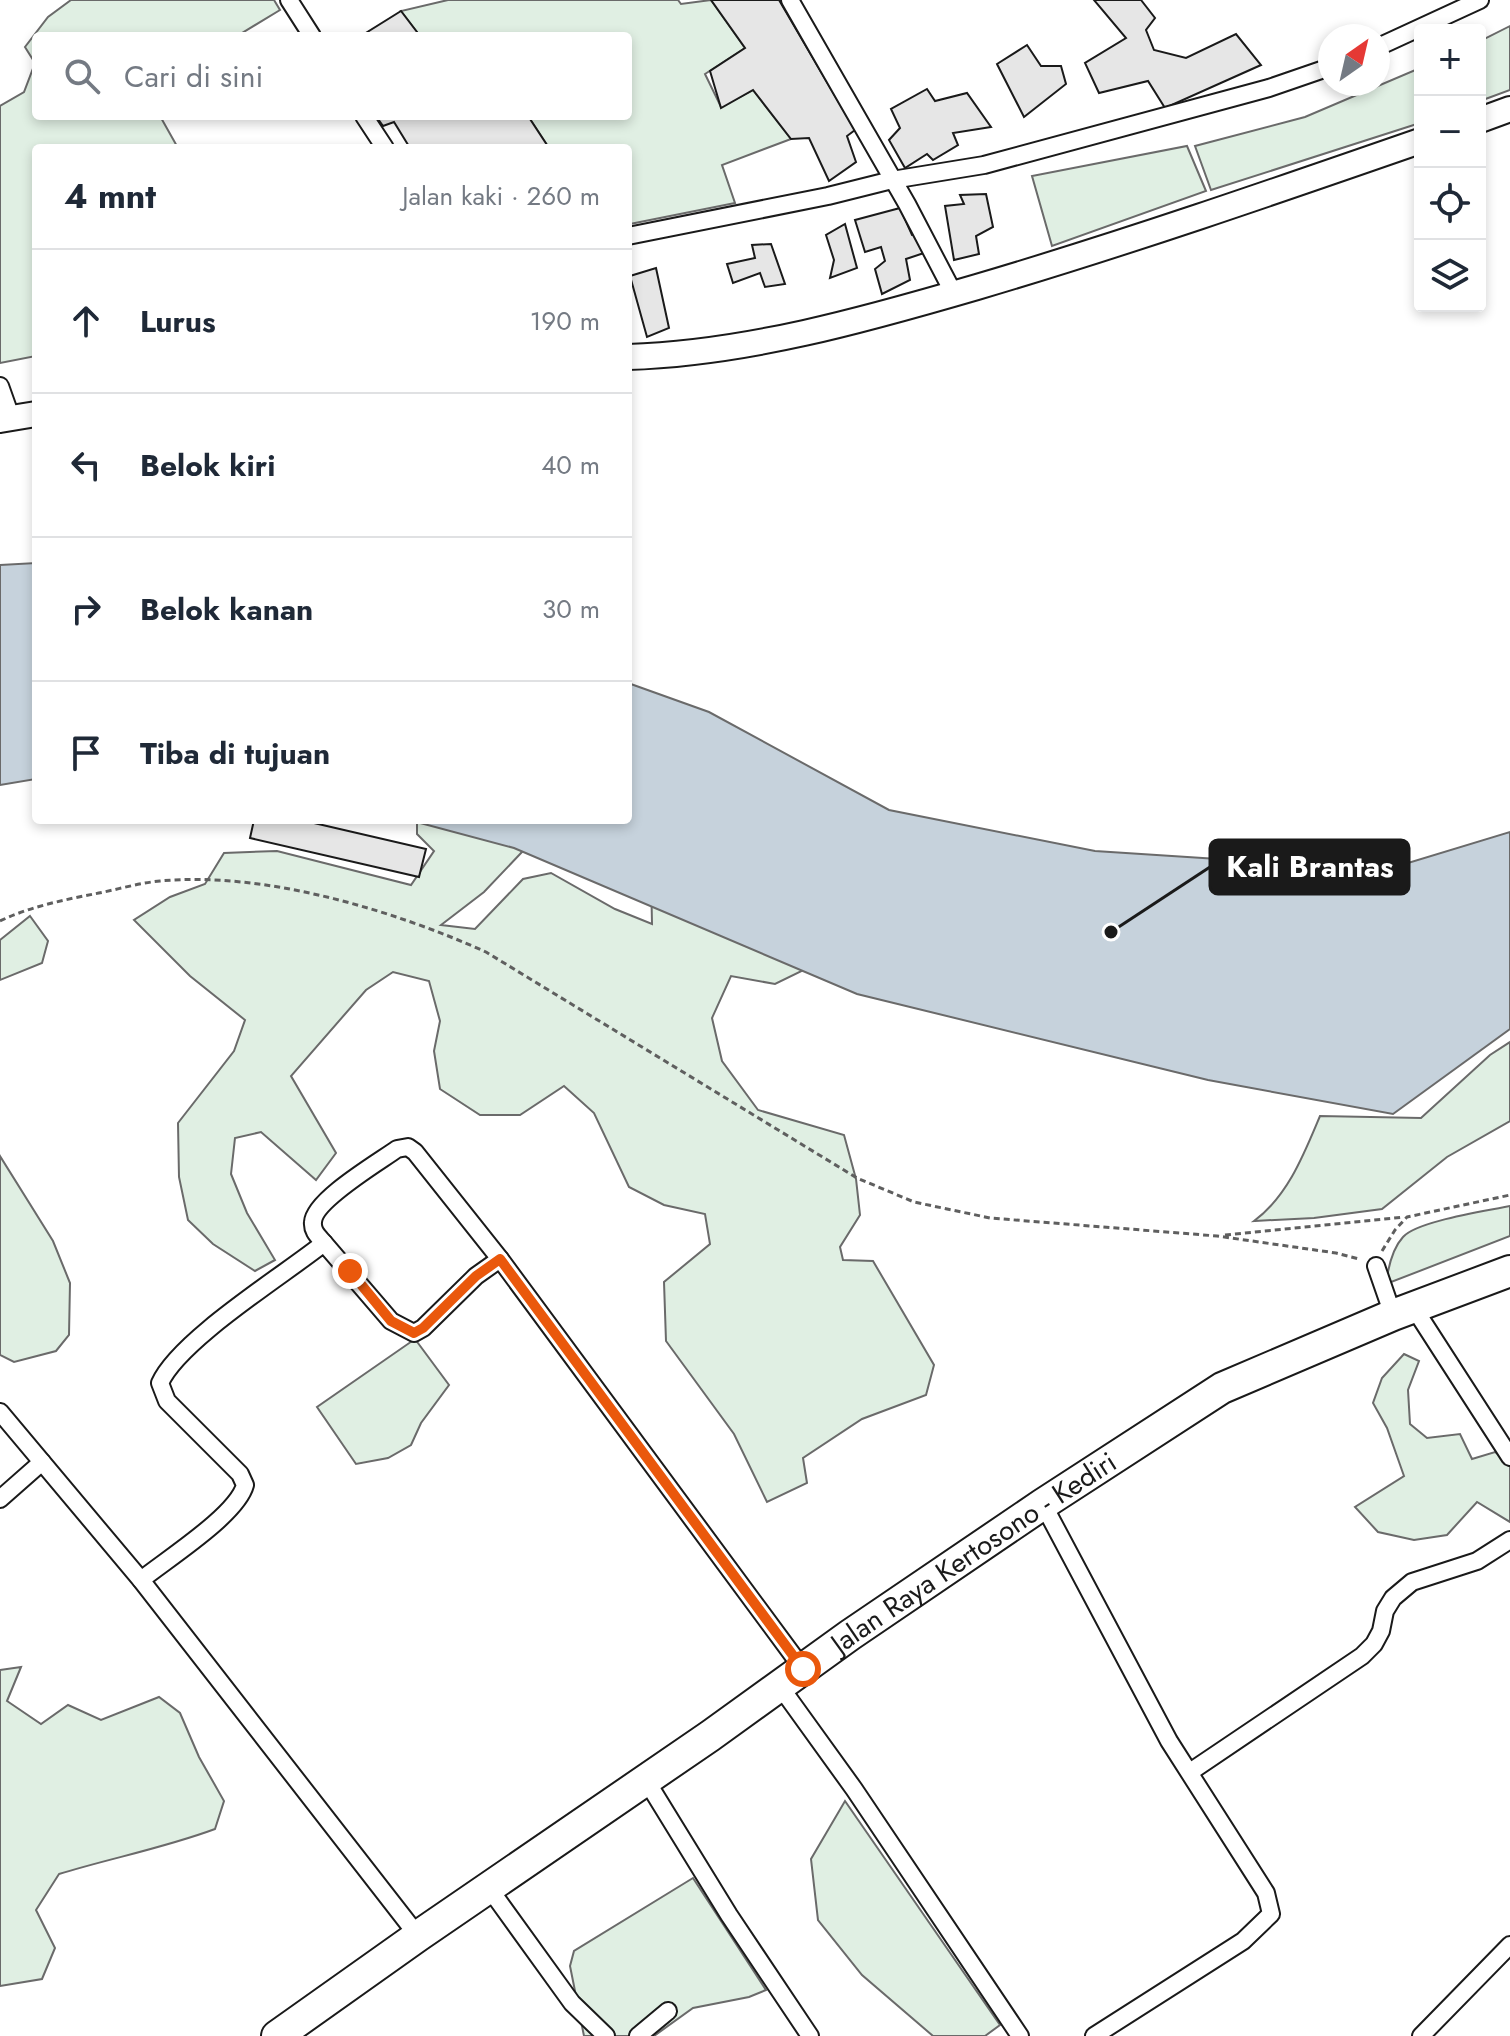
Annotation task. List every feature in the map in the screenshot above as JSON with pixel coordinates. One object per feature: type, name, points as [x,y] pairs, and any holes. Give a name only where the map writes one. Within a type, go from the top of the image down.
[{"type":"highway","name":"Jalan Raya Kertosono - Kediri","points":[[277,2036],[1043,1504],[1222,1388],[1510,1271]]},
{"type":"main road","points":[[1486,118],[1510,109]]},
{"type":"main road","points":[[632,357],[725,348],[798,334],[954,294],[1094,252],[1414,143]]},
{"type":"main road","points":[[4,406],[32,413]]},
{"type":"street","points":[[289,0],[309,32]]},
{"type":"street","points":[[790,0],[907,204],[954,294]]},
{"type":"street","points":[[1390,41],[1480,0]]},
{"type":"street","points":[[632,235],[984,165],[1269,88],[1318,71]]},
{"type":"street","points":[[367,120],[382,144]]},
{"type":"street","points":[[500,1259],[476,1276],[423,1328],[414,1333],[391,1321],[313,1230],[312,1218],[322,1203],[397,1149],[408,1147],[415,1152],[500,1259],[791,1677],[854,1789],[1020,2036]]},
{"type":"street","points":[[141,1580],[225,1514],[243,1494],[245,1485],[240,1474],[167,1401],[160,1383],[164,1374],[172,1363],[211,1329],[324,1243]]},
{"type":"street","points":[[1376,1266],[1403,1312],[1510,1457]]},
{"type":"street","points":[[0,1412],[141,1580],[418,1936]]},
{"type":"street","points":[[0,1499],[42,1462]]},
{"type":"street","points":[[1043,1504],[1169,1741],[1266,1893],[1271,1914],[1243,1941],[1094,2036]]},
{"type":"street","points":[[1190,1772],[1362,1656],[1381,1631],[1385,1611],[1393,1598],[1412,1582],[1477,1561],[1510,1540]]},
{"type":"street","points":[[646,1780],[729,1915],[810,2036]]},
{"type":"street","points":[[489,1888],[572,2003],[606,2036]]},
{"type":"street","points":[[1421,2036],[1510,1945]]},
{"type":"street","points":[[638,2036],[668,2011]]},
{"type":"path","points":[[0,921],[65,900],[161,881],[244,882],[307,891],[443,932],[486,952],[857,1178],[914,1202],[990,1218],[1217,1236],[1336,1253],[1376,1266],[1395,1230],[1407,1217]]},
{"type":"path","points":[[1217,1236],[1407,1217],[1510,1195]]},
{"type":"green space","points":[[71,0],[274,0],[280,10],[244,32],[36,32],[48,17]]},
{"type":"green space","points":[[448,0],[678,0],[681,4],[711,0],[745,48],[705,74],[721,107],[753,90],[791,139],[722,165],[735,203],[632,224],[632,144],[546,144],[531,120],[632,120],[632,32],[417,32],[401,11]]},
{"type":"green space","points":[[1510,26],[1510,90],[1486,99],[1486,96],[1486,38]]},
{"type":"green space","points":[[32,38],[32,58],[25,47]]},
{"type":"green space","points":[[32,71],[32,120],[162,120],[176,144],[32,144],[32,357],[0,363],[0,106],[24,92]]},
{"type":"green space","points":[[1414,71],[1414,125],[1211,190],[1195,146],[1305,117],[1354,96],[1390,96],[1390,81]]},
{"type":"green space","points":[[1187,146],[1206,191],[1052,246],[1032,176]]},
{"type":"green space","points":[[417,824],[455,824],[540,833],[484,892],[441,925],[475,929],[523,879],[551,873],[615,909],[652,924],[651,875],[814,965],[775,984],[731,976],[712,1018],[722,1061],[758,1110],[844,1135],[856,1179],[860,1215],[840,1247],[843,1260],[873,1261],[934,1365],[926,1395],[862,1419],[803,1458],[807,1483],[767,1502],[734,1434],[666,1341],[664,1282],[710,1244],[705,1214],[664,1205],[629,1187],[594,1113],[564,1086],[520,1115],[480,1115],[440,1089],[434,1051],[440,1021],[429,981],[393,972],[366,990],[291,1076],[336,1153],[316,1180],[261,1132],[235,1138],[231,1174],[247,1213],[275,1260],[255,1271],[213,1244],[188,1220],[179,1177],[178,1123],[234,1051],[245,1020],[190,976],[134,920],[170,897],[205,884],[224,853],[277,851],[411,885],[434,851],[417,834]]},
{"type":"green space","points":[[30,916],[48,941],[42,963],[0,980],[0,940]]},
{"type":"green space","points":[[1510,1042],[1510,1121],[1447,1157],[1382,1209],[1314,1218],[1254,1221],[1286,1187],[1320,1116],[1421,1118],[1490,1055]]},
{"type":"green space","points":[[0,1156],[53,1241],[70,1283],[69,1335],[56,1351],[14,1362],[0,1355]]},
{"type":"green space","points":[[1510,1206],[1510,1236],[1386,1284],[1396,1247],[1411,1231],[1437,1221]]},
{"type":"green space","points":[[415,1339],[449,1385],[421,1423],[411,1445],[388,1458],[356,1464],[317,1407]]},
{"type":"green space","points":[[1404,1354],[1419,1361],[1408,1390],[1410,1424],[1427,1438],[1460,1434],[1472,1459],[1495,1452],[1510,1463],[1510,1522],[1477,1502],[1447,1535],[1414,1540],[1378,1532],[1355,1507],[1404,1476],[1387,1428],[1373,1403],[1382,1378]]},
{"type":"green space","points":[[21,1667],[7,1701],[41,1724],[68,1705],[101,1720],[159,1697],[180,1713],[199,1757],[224,1801],[215,1829],[59,1874],[36,1910],[55,1948],[42,1979],[0,1986],[0,1670]]},
{"type":"green space","points":[[845,1801],[1000,2025],[985,2036],[933,2036],[862,1975],[818,1920],[811,1859]]},
{"type":"green space","points":[[693,1878],[766,1990],[749,1997],[693,2008],[654,2036],[584,2036],[570,1966],[574,1951]]},
{"type":"shaded area","points":[[32,563],[32,780],[0,785],[0,565]]},
{"type":"shaded area","points":[[632,684],[709,712],[889,810],[1095,851],[1385,870],[1510,832],[1510,1029],[1393,1114],[1208,1080],[857,994],[514,848],[424,824],[632,824]]},
{"type":"building","points":[[711,0],[779,0],[855,130],[847,136],[856,162],[829,181],[809,138],[791,139],[753,90],[721,108],[710,71],[745,48]]},
{"type":"building","points":[[1094,0],[1141,0],[1155,18],[1146,30],[1154,50],[1186,58],[1236,34],[1261,65],[1165,108],[1148,81],[1099,93],[1085,63],[1126,38]]},
{"type":"building","points":[[401,11],[417,32],[367,32]]},
{"type":"building","points":[[1027,45],[1041,66],[1061,66],[1066,84],[1024,117],[997,64]]},
{"type":"building","points":[[927,89],[935,101],[967,93],[991,127],[953,133],[958,145],[933,160],[927,154],[905,168],[889,140],[900,128],[891,109]]},
{"type":"building","points":[[379,120],[531,120],[546,144],[408,144],[394,122],[383,126]]},
{"type":"building","points":[[986,194],[993,227],[976,236],[979,254],[954,260],[945,206],[964,204],[960,195]]},
{"type":"building","points":[[900,208],[912,235],[921,234],[924,253],[906,259],[910,280],[882,294],[875,269],[885,261],[881,247],[865,252],[855,220]]},
{"type":"building","points":[[845,224],[857,268],[830,278],[834,260],[826,235]]},
{"type":"building","points":[[771,244],[785,284],[765,287],[760,273],[733,283],[727,264],[755,258],[752,245]]},
{"type":"building","points":[[656,268],[669,328],[647,337],[632,275]]},
{"type":"building","points":[[253,824],[318,824],[426,849],[419,877],[250,838]]},
{"type":"place","name":"Kali Brantas","points":[[1111,932]]},
{"type":"route","points":[[350,1271],[391,1321],[414,1333],[423,1328],[476,1276],[500,1259],[803,1669]]}]
